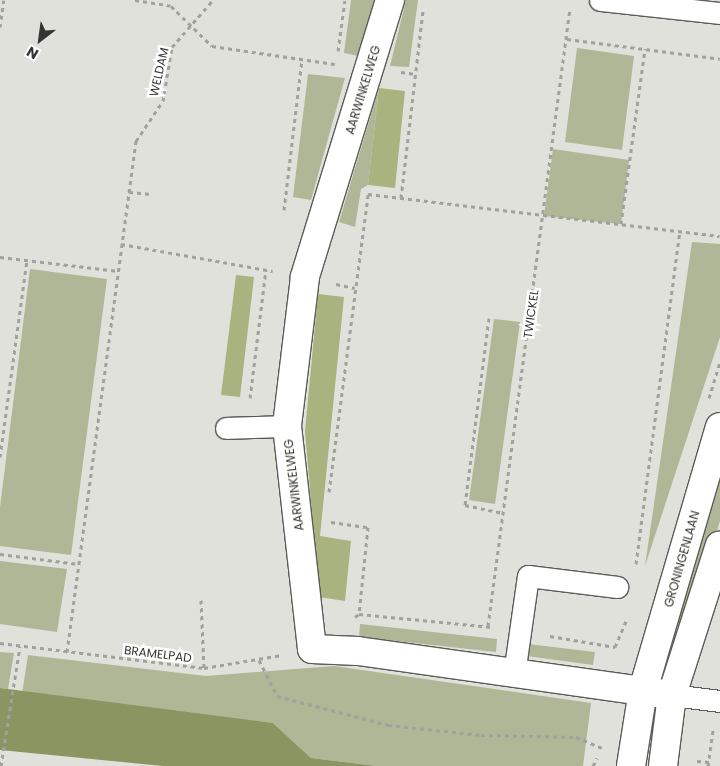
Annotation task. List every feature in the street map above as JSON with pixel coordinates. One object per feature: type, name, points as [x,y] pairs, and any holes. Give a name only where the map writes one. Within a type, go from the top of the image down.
[{"type":"street","name":"AARWINKELWEG","points":[[312,649],[287,426],[305,277],[390,0]]},
{"type":"street","name":"GRONINGENLAAN","points":[[631,766],[643,690],[720,428]]},
{"type":"street","points":[[663,766],[672,695],[720,546]]},
{"type":"street","points":[[312,649],[358,651],[672,695]]},
{"type":"lane","points":[[600,0],[720,13]]},
{"type":"lane","points":[[226,428],[287,426]]},
{"type":"lane","points":[[514,674],[528,576],[617,587]]},
{"type":"lane","points":[[672,695],[717,711]]},
{"type":"path","points":[[0,27],[4,0]]},
{"type":"path","points":[[135,0],[171,6],[212,46],[370,69]]},
{"type":"path","name":"WELDAM","points":[[67,652],[136,141],[163,101],[172,47],[213,0]]},
{"type":"path","points":[[336,64],[344,0]]},
{"type":"path","points":[[401,198],[425,0]]},
{"type":"path","name":"TWICKEL","points":[[488,627],[544,216],[571,0]]},
{"type":"path","points":[[567,39],[720,59]]},
{"type":"path","points":[[621,224],[645,49]]},
{"type":"path","points":[[284,210],[302,59]]},
{"type":"path","points":[[129,192],[152,194]]},
{"type":"path","points":[[328,502],[368,194],[720,236]]},
{"type":"path","points":[[635,571],[680,231]]},
{"type":"path","points":[[121,244],[305,277],[355,288]]},
{"type":"path","points":[[0,257],[118,271]]},
{"type":"path","points":[[0,457],[27,260]]},
{"type":"path","points":[[247,427],[266,270]]},
{"type":"path","points":[[488,318],[465,505],[504,513]]},
{"type":"path","points":[[327,512],[326,522],[368,527],[359,614]]},
{"type":"path","points":[[0,554],[78,564]]},
{"type":"path","points":[[201,600],[204,668]]},
{"type":"path","name":"BRAMELPAD","points":[[0,643],[204,668],[259,660],[312,649]]},
{"type":"path","points":[[2,766],[20,646]]},
{"type":"path","points":[[259,660],[277,696],[388,725],[481,735],[576,737],[602,748]]},
{"type":"path","points":[[708,766],[717,711]]},
{"type":"path","points":[[2,761],[7,766]]},
{"type":"shaded area","points":[[351,0],[375,0],[358,56],[344,53]]},
{"type":"shaded area","points":[[406,0],[418,0],[409,67],[390,66]]},
{"type":"shaded area","points":[[577,48],[634,56],[622,150],[565,142]]},
{"type":"shaded area","points":[[308,74],[345,78],[311,200],[293,197]]},
{"type":"shaded area","points":[[379,88],[368,185],[361,189],[355,227],[339,222]]},
{"type":"shaded area","points":[[379,88],[405,91],[395,188],[368,185]]},
{"type":"shaded area","points":[[553,149],[629,160],[621,224],[544,216]]},
{"type":"shaded area","points":[[692,242],[720,244],[720,337],[645,566]]},
{"type":"shaded area","points":[[30,269],[107,279],[71,555],[0,546],[0,507]]},
{"type":"shaded area","points":[[236,275],[254,277],[240,397],[221,395]]},
{"type":"shaded area","points":[[318,294],[344,297],[320,536],[351,541],[345,601],[319,597],[305,431]]},
{"type":"shaded area","points":[[494,319],[520,322],[495,504],[469,500]]},
{"type":"shaded area","points":[[720,461],[720,521],[689,624],[672,620]]},
{"type":"shaded area","points":[[0,561],[67,569],[57,632],[0,624]]},
{"type":"shaded area","points":[[360,624],[497,639],[496,652],[359,637]]},
{"type":"shaded area","points":[[528,644],[595,652],[593,665],[527,656]]},
{"type":"shaded area","points":[[0,652],[14,653],[8,689],[0,688]]},
{"type":"shaded area","points":[[28,655],[206,676],[334,666],[591,703],[583,766],[377,766],[311,758],[273,723],[22,694]]},
{"type":"shaded area","points":[[0,688],[273,723],[311,758],[377,766],[163,766],[0,750]]}]
